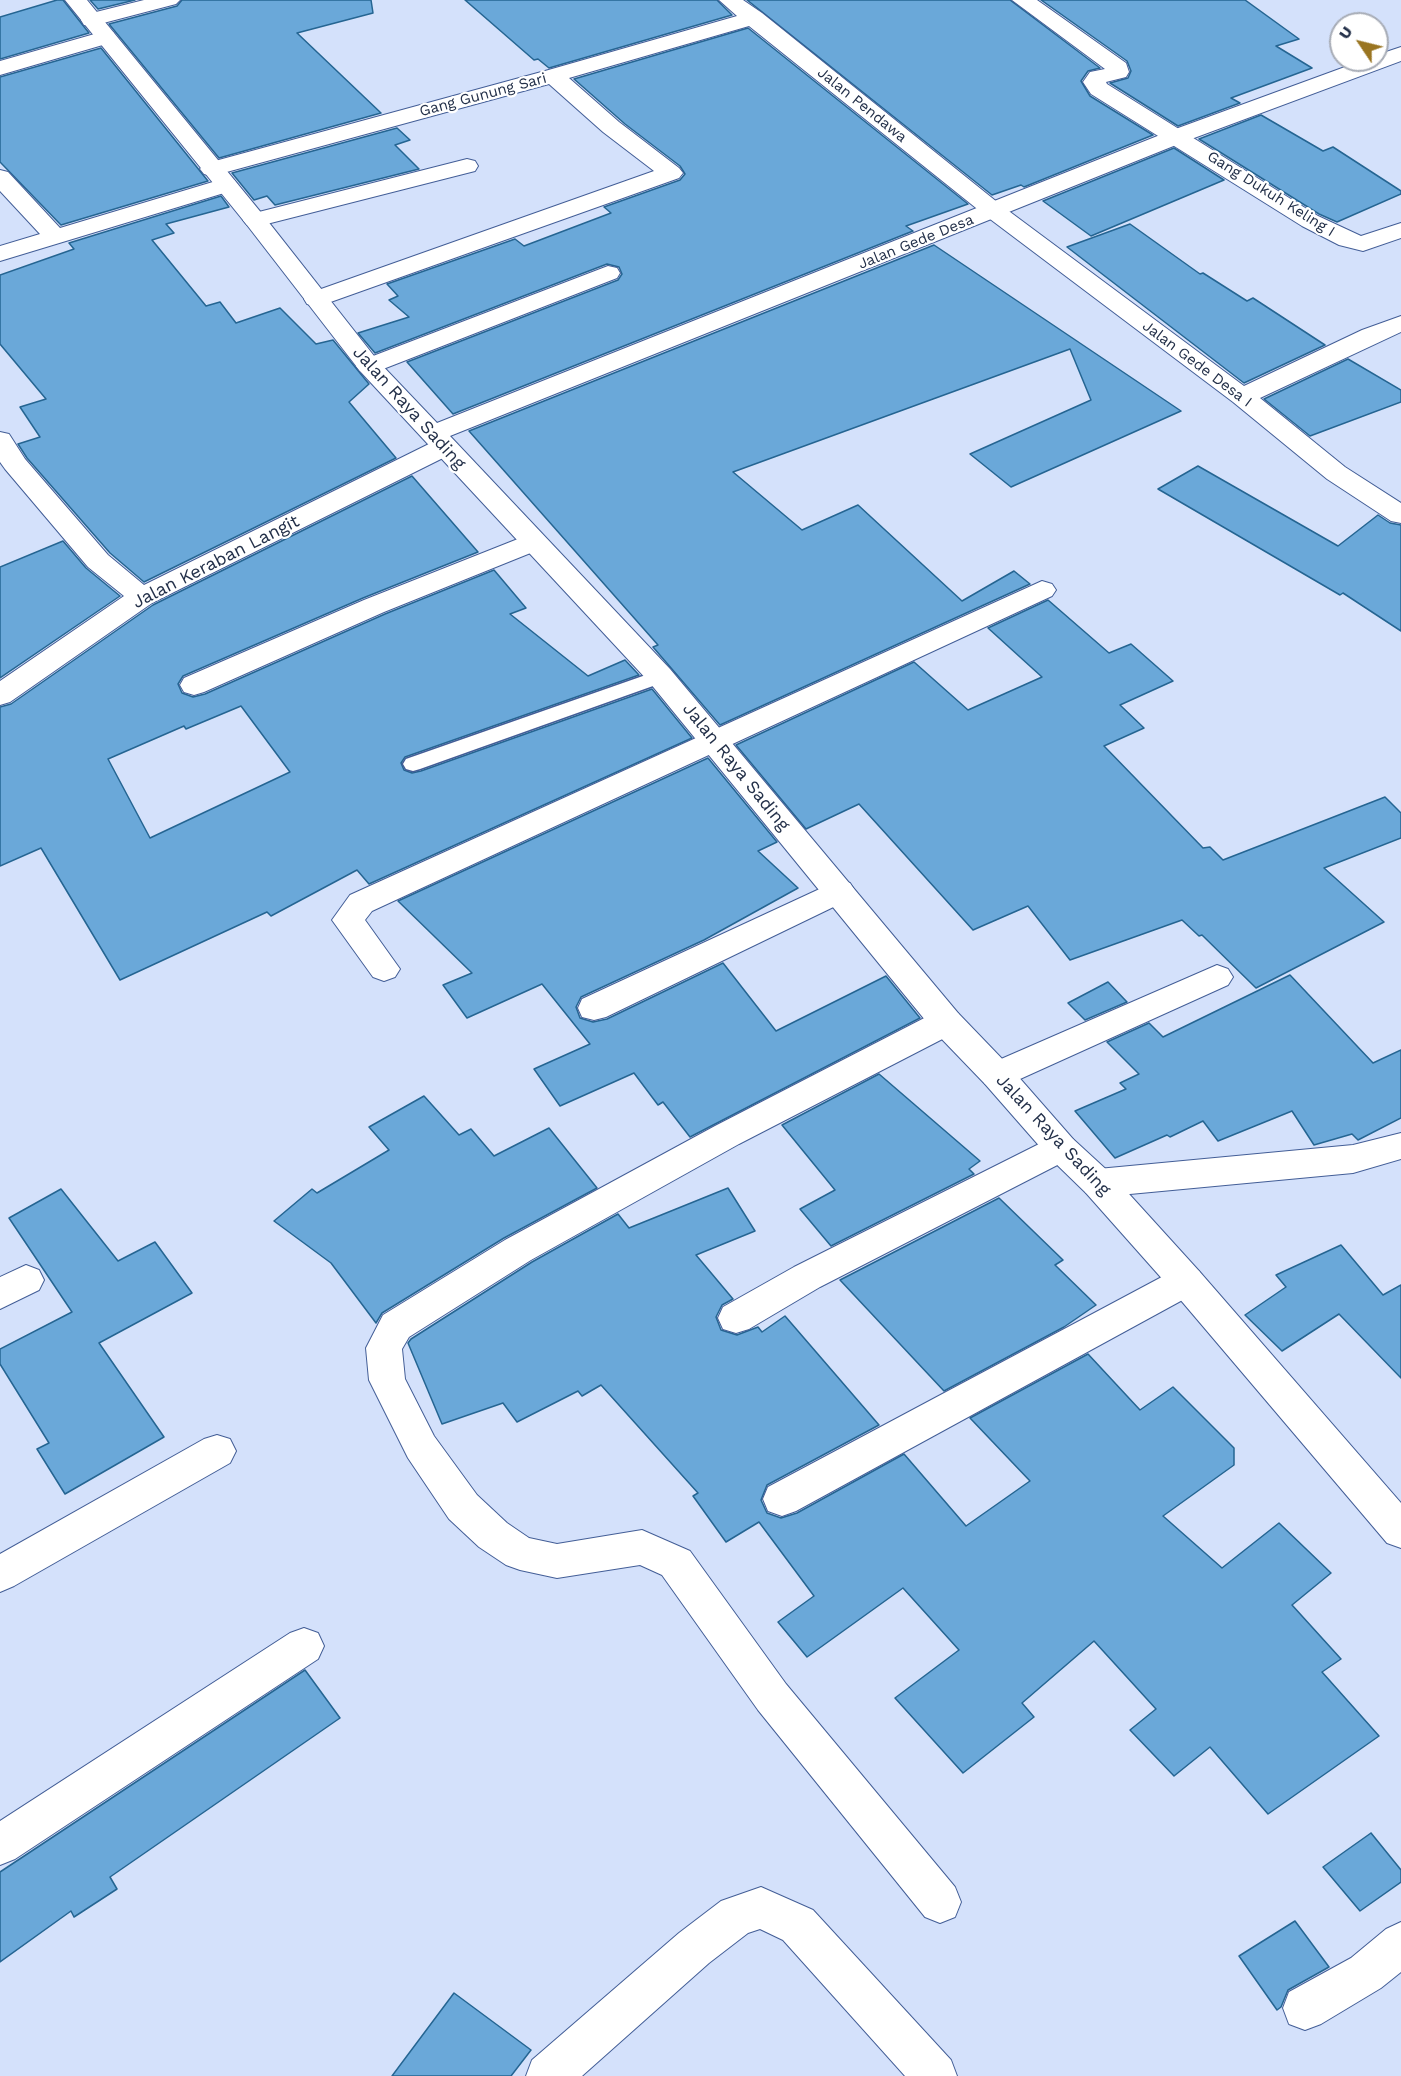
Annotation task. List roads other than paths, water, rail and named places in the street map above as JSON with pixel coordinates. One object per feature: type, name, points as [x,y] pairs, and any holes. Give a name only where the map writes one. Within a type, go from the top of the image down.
[{"type":"street","points":[[0,68],[91,19],[169,0]]},
{"type":"street","name":"Jalan Pendawa","points":[[730,0],[994,211]]},
{"type":"street","name":"Gang Dukuh Keling I","points":[[1023,0],[1118,68],[1118,72],[1098,77],[1094,82],[1099,88],[1310,221],[1347,240],[1363,244],[1401,230]]},
{"type":"street","name":"Gang Gunung Sari","points":[[0,254],[55,237],[219,177],[754,18]]},
{"type":"street","name":"Jalan Raya Sading","points":[[91,19],[255,220],[369,366],[660,676],[946,1022],[998,1076],[1061,1148],[1098,1183],[1186,1281],[1401,1531]]},
{"type":"street","name":"Jalan Gede Desa","points":[[438,440],[1178,136],[1401,54]]},
{"type":"street","points":[[316,298],[670,173],[611,127],[553,76]]},
{"type":"street","points":[[255,220],[467,166]]},
{"type":"street","points":[[0,177],[55,237]]},
{"type":"street","name":"Jalan Gede Desa I","points":[[994,211],[1242,397],[1336,473],[1401,515]]},
{"type":"street","points":[[369,366],[608,273]]},
{"type":"street","points":[[1242,397],[1401,323]]},
{"type":"street","points":[[0,440],[14,463],[98,561],[142,597]]},
{"type":"street","name":"Jalan Keraban Langit","points":[[0,695],[142,597],[438,440]]},
{"type":"street","points":[[194,685],[374,606],[533,542]]},
{"type":"street","points":[[384,969],[348,920],[361,903],[1042,590]]},
{"type":"street","points":[[594,1008],[839,891]]},
{"type":"street","points":[[998,1076],[1217,977]]},
{"type":"street","points":[[940,1902],[772,1697],[676,1563],[642,1547],[556,1561],[520,1553],[493,1535],[463,1507],[421,1447],[387,1380],[384,1348],[396,1326],[518,1250],[727,1135],[946,1022]]},
{"type":"street","points":[[1098,1183],[1353,1159],[1401,1146]]},
{"type":"street","points":[[736,1318],[807,1278],[1061,1148]]},
{"type":"street","points":[[782,1499],[1186,1281]]},
{"type":"street","points":[[0,1574],[217,1451]]},
{"type":"street","points":[[0,1845],[304,1646]]},
{"type":"street","points":[[556,2073],[694,1948],[736,1917],[761,1908],[798,1925],[935,2076]]},
{"type":"street","points":[[1305,2008],[1366,1973],[1401,1944]]},
{"type":"lane","points":[[413,764],[660,676]]}]
